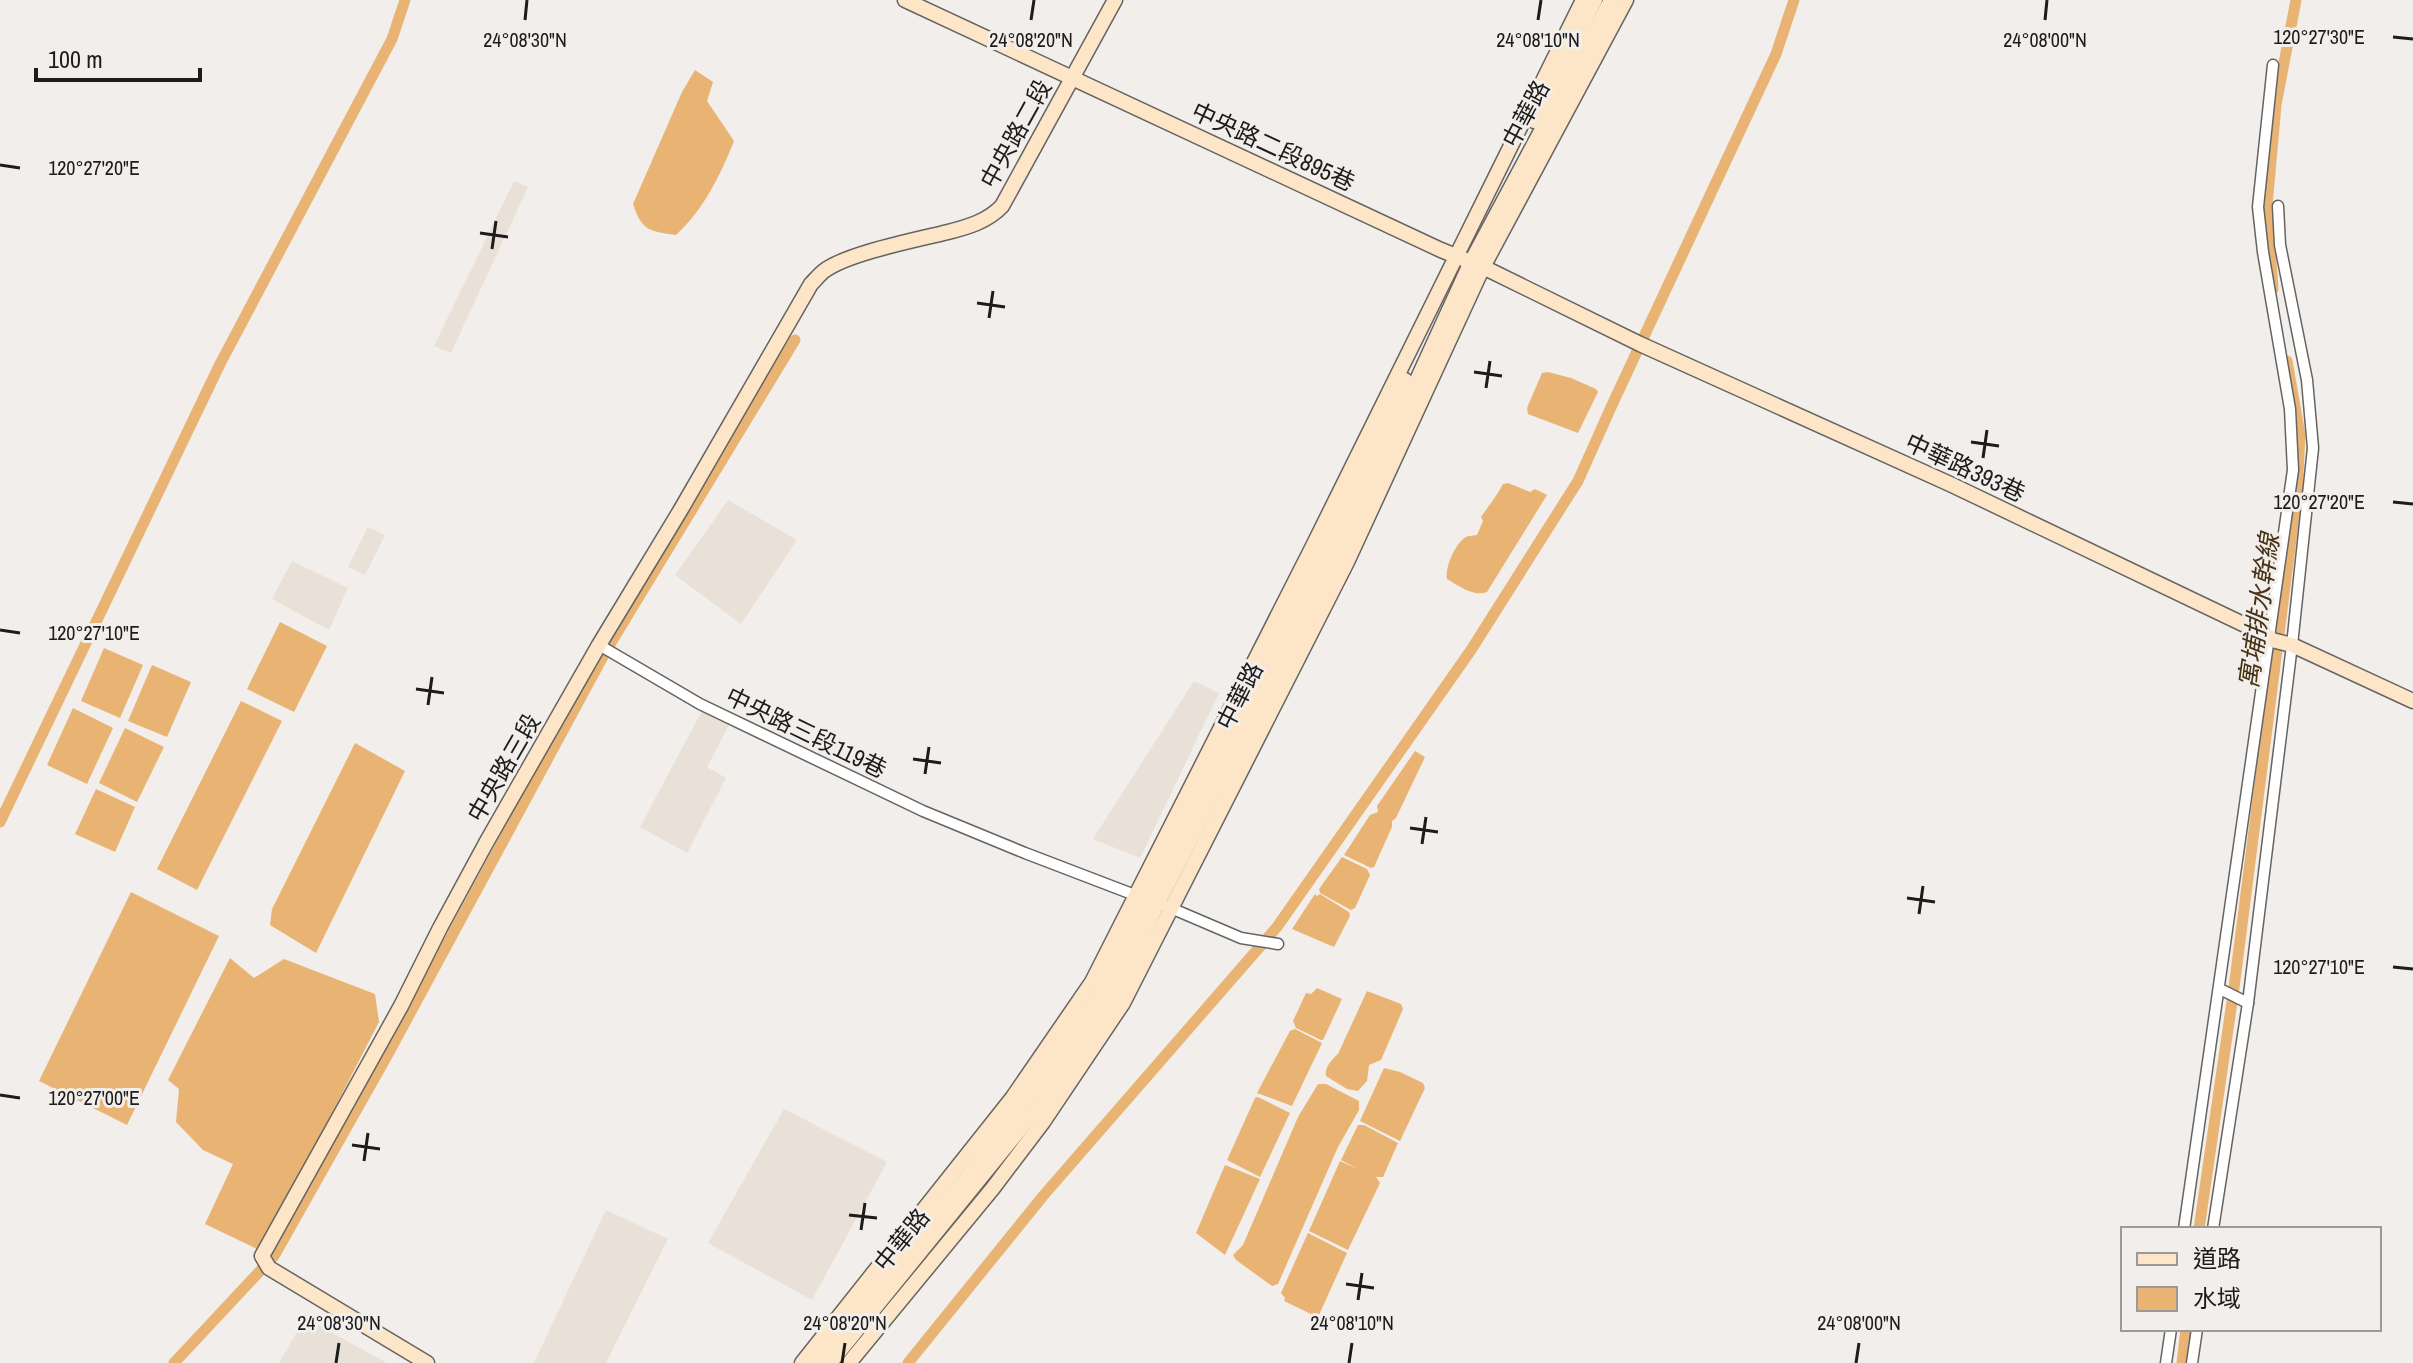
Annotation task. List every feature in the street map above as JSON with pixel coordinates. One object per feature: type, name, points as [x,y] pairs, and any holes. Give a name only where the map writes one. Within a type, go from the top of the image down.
[{"type":"main road","name":"中央路二段895巷","points":[[905,0],[1468,260]]},
{"type":"main road","name":"中央路二段","points":[[796,309],[811,284],[837,263],[974,225],[997,212],[1115,0]]},
{"type":"main road","name":"中華路","points":[[816,1363],[968,1176],[1101,993],[1347,562],[1468,260],[1583,0]]},
{"type":"main road","name":"中華路","points":[[1468,260],[1595,0]]},
{"type":"main road","name":"中華路","points":[[830,1363],[1034,1112],[1112,998],[1313,546],[1611,0]]},
{"type":"main road","name":"中華路","points":[[1468,260],[1626,0]]},
{"type":"main road","name":"中華路393巷","points":[[1468,260],[1635,342],[1950,484],[2270,638],[2292,645],[2413,701]]},
{"type":"main road","name":"中央路三段","points":[[427,1363],[269,1268],[262,1256],[401,1006],[453,903],[599,645],[718,447],[796,309]]},
{"type":"main road","name":"中華路","points":[[802,1363],[1013,1097],[1092,982],[1154,902]]},
{"type":"main road","name":"中華路","points":[[849,1363],[993,1188],[1043,1122],[1123,1003],[1154,902]]},
{"type":"street","points":[[2184,1227],[2293,470],[2290,409],[2258,207],[2273,65]]},
{"type":"street","points":[[2213,1227],[2248,1003],[2313,448],[2307,380],[2280,245],[2278,206]]},
{"type":"street","name":"中央路三段119巷","points":[[599,645],[700,704],[923,811],[1241,938],[1278,944]]},
{"type":"street","points":[[2220,989],[2248,1003]]},
{"type":"street","points":[[2166,1363],[2171,1331]]},
{"type":"street","points":[[2192,1363],[2197,1331]]},
{"type":"shaded area","points":[[514,181],[528,187],[451,353],[434,346]]},
{"type":"shaded area","points":[[728,500],[797,540],[741,624],[675,575]]},
{"type":"shaded area","points":[[368,527],[385,535],[365,575],[348,567]]},
{"type":"shaded area","points":[[292,561],[348,588],[329,630],[272,599]]},
{"type":"shaded area","points":[[1194,681],[1219,693],[1140,858],[1093,839]]},
{"type":"shaded area","points":[[702,711],[729,725],[707,767],[726,778],[687,853],[640,827]]},
{"type":"shaded area","points":[[784,1109],[887,1162],[812,1300],[708,1243]]},
{"type":"shaded area","points":[[606,1210],[668,1239],[606,1363],[534,1363]]},
{"type":"shaded area","points":[[305,1318],[387,1363],[279,1363]]},
{"type":"water","points":[[695,70],[713,82],[707,101],[734,141],[703,203],[676,235],[643,225],[633,204],[682,92]]},
{"type":"water","points":[[1542,373],[1571,378],[1598,392],[1578,433],[1528,414],[1527,408]]},
{"type":"water","points":[[1503,484],[1547,495],[1487,592],[1471,592],[1447,579],[1449,564],[1463,539],[1477,535],[1483,521],[1481,517]]},
{"type":"water","points":[[280,622],[327,646],[294,712],[247,689]]},
{"type":"water","points":[[104,648],[143,665],[120,718],[81,701]]},
{"type":"water","points":[[152,665],[191,682],[167,737],[128,721]]},
{"type":"water","points":[[241,701],[282,721],[197,890],[157,869]]},
{"type":"water","points":[[73,708],[113,728],[87,784],[47,765]]},
{"type":"water","points":[[125,728],[164,747],[137,802],[99,783]]},
{"type":"water","points":[[355,743],[405,771],[316,953],[270,925],[272,909]]},
{"type":"water","points":[[1415,751],[1425,757],[1392,821],[1374,867],[1344,855],[1370,815],[1378,812],[1377,806]]},
{"type":"water","points":[[96,789],[135,807],[115,852],[75,834]]},
{"type":"water","points":[[1342,857],[1367,869],[1370,875],[1355,908],[1351,910],[1320,893],[1319,889]]},
{"type":"water","points":[[131,892],[219,936],[127,1125],[39,1081]]},
{"type":"water","points":[[1315,894],[1349,912],[1350,916],[1334,947],[1292,929]]},
{"type":"water","points":[[230,958],[254,978],[284,959],[375,994],[379,1022],[261,1251],[205,1224],[233,1164],[203,1150],[176,1122],[179,1089],[168,1080]]},
{"type":"water","points":[[1317,988],[1342,999],[1323,1040],[1296,1028],[1293,1021],[1306,993],[1311,994]]},
{"type":"water","points":[[1367,991],[1401,1004],[1403,1009],[1381,1060],[1369,1065],[1367,1081],[1358,1091],[1347,1089],[1326,1073]]},
{"type":"water","points":[[1295,1029],[1322,1043],[1292,1106],[1257,1093],[1290,1031]]},
{"type":"water","points":[[1384,1068],[1423,1083],[1425,1088],[1400,1141],[1360,1121]]},
{"type":"water","points":[[1318,1084],[1326,1084],[1359,1101],[1359,1110],[1338,1147],[1278,1284],[1272,1286],[1233,1255],[1243,1245],[1298,1117]]},
{"type":"water","points":[[1258,1097],[1290,1113],[1260,1177],[1227,1160]]},
{"type":"water","points":[[1358,1125],[1364,1125],[1398,1143],[1383,1177],[1376,1177],[1380,1183],[1348,1250],[1309,1231],[1340,1161],[1358,1169],[1341,1160]]},
{"type":"water","points":[[1225,1165],[1260,1179],[1225,1255],[1196,1233]]},
{"type":"water","points":[[1308,1233],[1347,1253],[1319,1315],[1315,1316],[1284,1301],[1281,1293]]},
{"type":"waterway","points":[[0,822],[220,364],[392,39],[405,0]]},
{"type":"waterway","points":[[908,1363],[1043,1196],[1277,927],[1471,650],[1578,481],[1776,54],[1794,0]]},
{"type":"waterway","name":"寓埔排水幹線","points":[[2273,289],[2267,206],[2276,105],[2296,0]]},
{"type":"waterway","points":[[174,1363],[274,1256],[388,1054],[606,651],[795,340]]},
{"type":"waterway","name":"寓埔排水幹線","points":[[2199,1227],[2234,988],[2297,492],[2300,435],[2287,361]]},
{"type":"waterway","name":"寓埔排水幹線","points":[[2182,1363],[2186,1331]]}]
